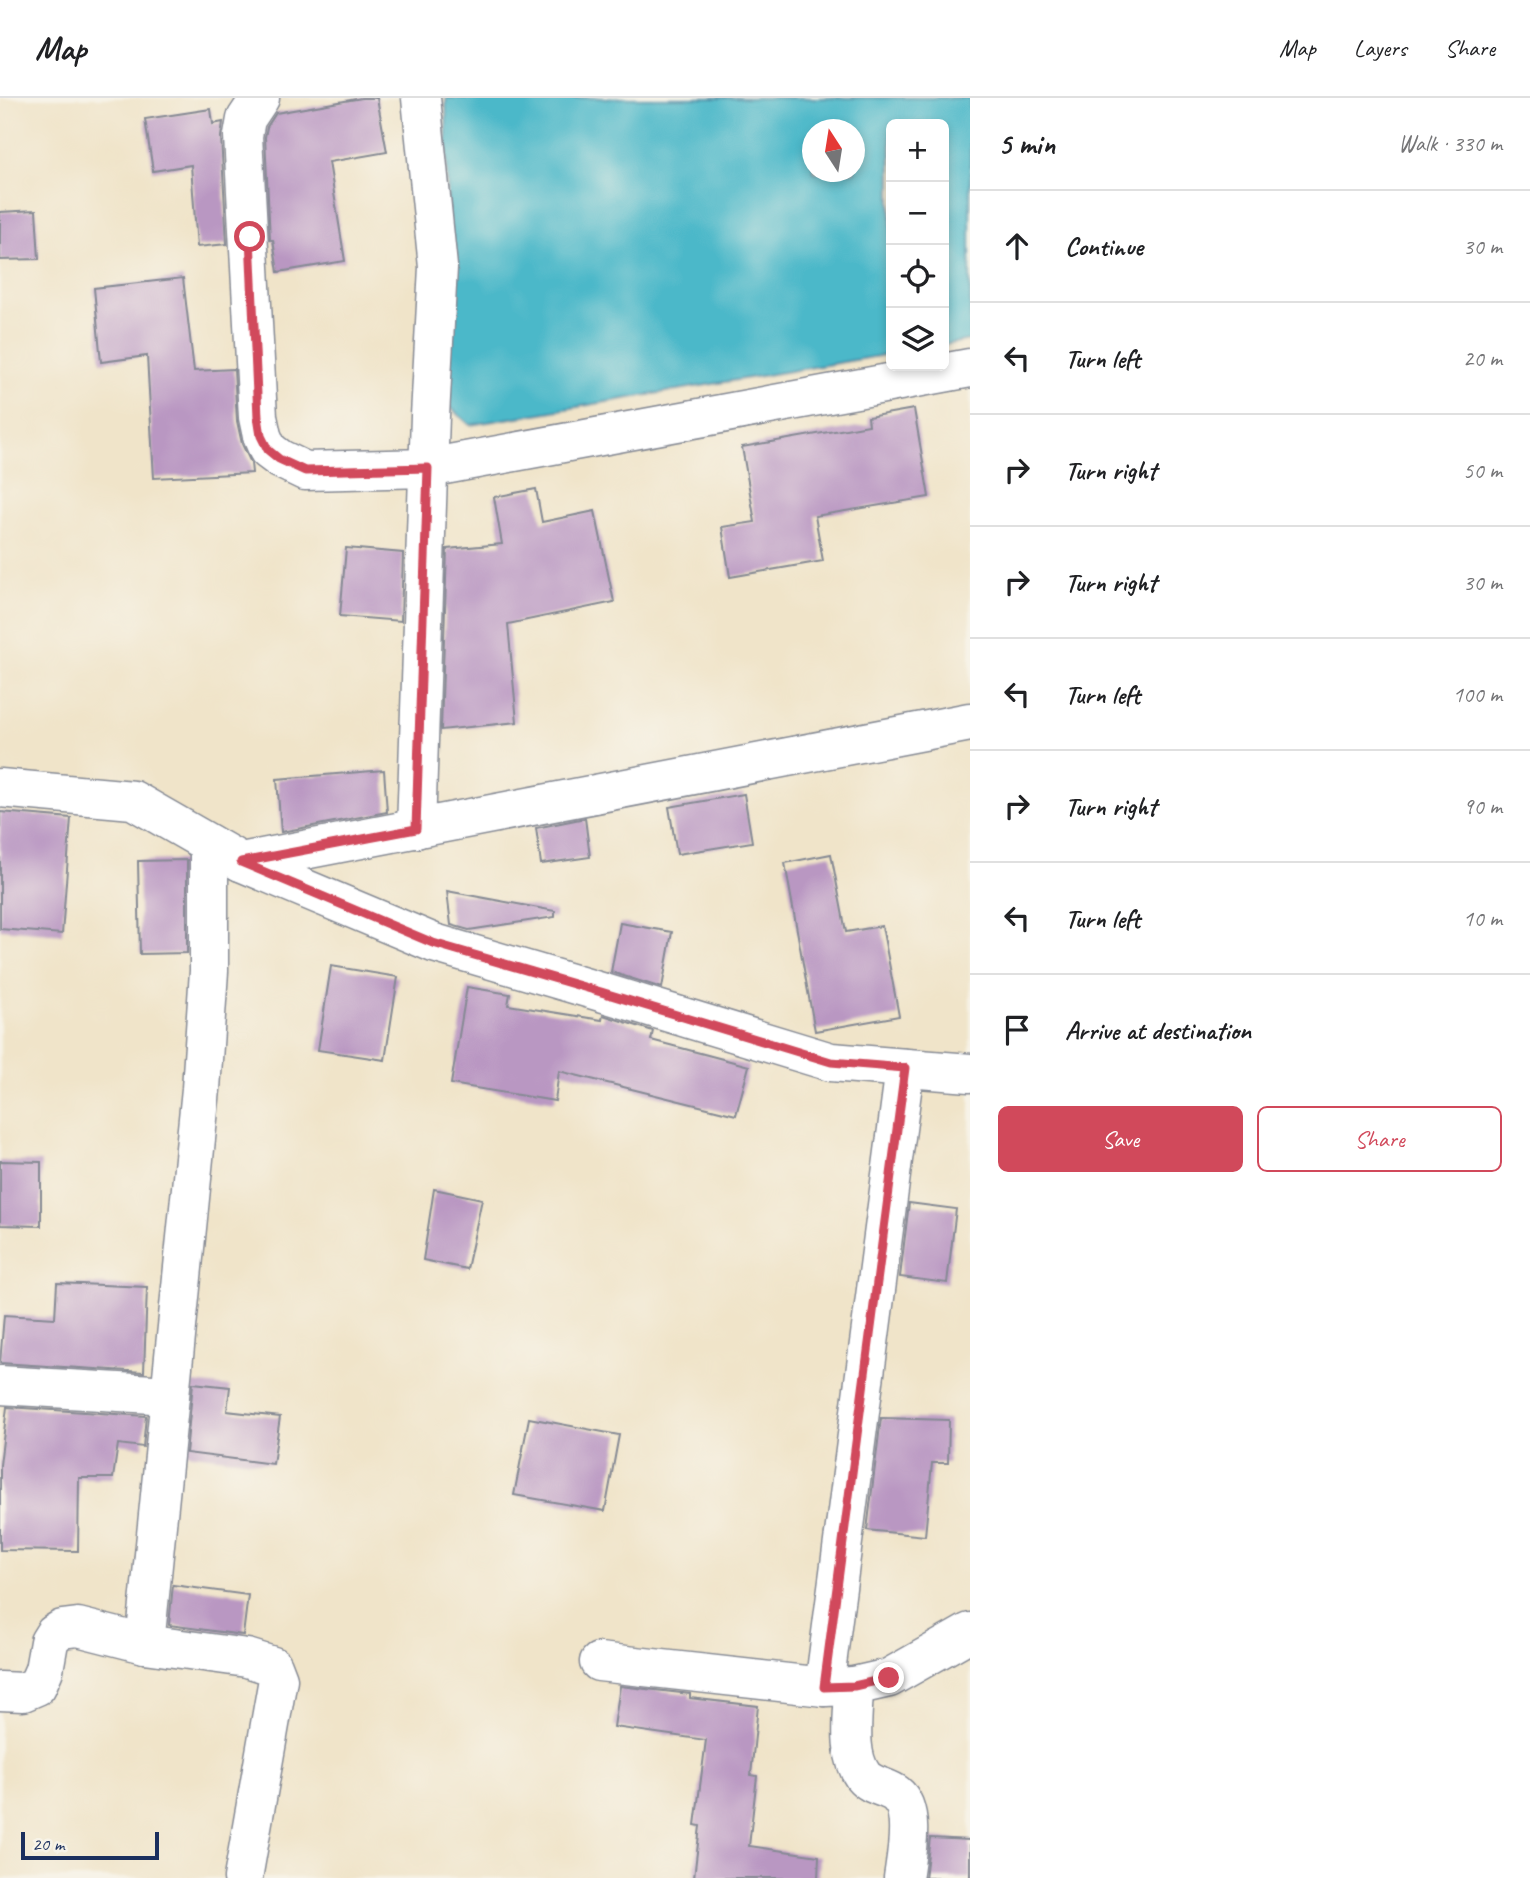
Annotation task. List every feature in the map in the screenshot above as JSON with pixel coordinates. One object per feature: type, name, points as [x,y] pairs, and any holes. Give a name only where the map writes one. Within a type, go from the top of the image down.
[{"type":"street","points":[[260,98],[246,119],[243,136],[258,417],[261,436],[268,450],[279,459],[305,471],[428,468],[970,368]]},
{"type":"street","points":[[416,829],[428,468],[438,267],[421,98]]},
{"type":"street","points":[[225,853],[416,829],[970,722]]},
{"type":"street","points":[[0,788],[133,800],[225,853],[433,943],[831,1062],[970,1073]]},
{"type":"street","points":[[145,1644],[201,1089],[209,971],[225,853]]},
{"type":"street","points":[[903,1878],[908,1837],[905,1806],[899,1796],[864,1778],[858,1765],[839,1686],[905,1068]]},
{"type":"street","points":[[0,1385],[170,1395]]},
{"type":"street","points":[[0,1691],[23,1692],[37,1686],[44,1670],[49,1642],[54,1634],[62,1629],[78,1627],[145,1644],[247,1658],[273,1666],[278,1679],[243,1878]]},
{"type":"street","points":[[600,1662],[839,1686],[889,1678],[970,1632]]},
{"type":"water","points":[[446,98],[970,98],[970,340],[949,344],[949,119],[886,119],[886,355],[470,425],[450,407]]},
{"type":"building","points":[[362,98],[377,98],[387,152],[329,162],[345,261],[278,272],[273,240],[270,240],[265,137],[267,127],[276,113]]},
{"type":"building","points":[[211,109],[213,124],[223,122],[221,137],[227,244],[197,247],[191,165],[153,171],[145,119]]},
{"type":"building","points":[[36,210],[39,259],[0,260],[0,212]]},
{"type":"building","points":[[183,278],[194,371],[234,369],[237,421],[252,473],[154,478],[147,356],[101,362],[94,288]]},
{"type":"building","points":[[914,409],[929,497],[815,516],[823,561],[730,577],[722,527],[755,522],[742,447],[869,425],[868,417]]},
{"type":"building","points":[[536,489],[542,522],[595,511],[614,602],[508,624],[517,722],[441,730],[447,549],[502,544],[494,497]]},
{"type":"building","points":[[346,548],[403,553],[401,621],[340,616]]},
{"type":"building","points":[[384,770],[387,812],[281,832],[277,779]]},
{"type":"building","points":[[744,794],[752,842],[677,854],[669,807]]},
{"type":"building","points":[[0,812],[71,818],[62,934],[0,929]]},
{"type":"building","points":[[585,818],[590,857],[541,864],[536,828]]},
{"type":"building","points":[[831,854],[846,932],[882,926],[899,1016],[815,1031],[785,863]]},
{"type":"building","points":[[187,860],[187,953],[140,954],[138,861]]},
{"type":"building","points":[[447,891],[555,911],[555,917],[469,930],[451,925]]},
{"type":"building","points":[[620,923],[672,932],[662,988],[611,972]]},
{"type":"building","points":[[331,966],[398,977],[385,1060],[318,1050]]},
{"type":"building","points":[[467,987],[510,994],[508,1005],[602,1020],[603,1015],[653,1031],[651,1040],[749,1066],[736,1115],[559,1071],[555,1101],[451,1084]]},
{"type":"building","points":[[0,1161],[41,1162],[41,1226],[0,1225]]},
{"type":"building","points":[[434,1189],[482,1199],[467,1269],[423,1260]]},
{"type":"building","points":[[909,1203],[956,1209],[947,1283],[900,1277]]},
{"type":"building","points":[[57,1283],[147,1287],[144,1372],[0,1363],[4,1315],[55,1318]]},
{"type":"building","points":[[193,1383],[230,1387],[227,1411],[280,1417],[273,1464],[186,1453]]},
{"type":"building","points":[[7,1407],[146,1416],[143,1447],[118,1444],[113,1478],[79,1478],[78,1551],[0,1550],[0,1465]]},
{"type":"building","points":[[529,1418],[619,1435],[605,1511],[514,1495]]},
{"type":"building","points":[[881,1418],[949,1420],[948,1463],[932,1463],[925,1536],[867,1530]]},
{"type":"building","points":[[173,1585],[248,1595],[243,1635],[169,1625]]},
{"type":"building","points":[[620,1686],[690,1694],[690,1698],[758,1706],[751,1775],[757,1776],[749,1846],[819,1856],[818,1878],[694,1878],[700,1826],[695,1825],[706,1740],[614,1727]]},
{"type":"building","points":[[930,1838],[970,1840],[970,1878],[925,1878]]},
{"type":"route","points":[[250,237],[258,417],[261,436],[268,450],[279,459],[305,471],[428,468],[416,829],[241,862],[433,943],[831,1062],[905,1068],[824,1687],[854,1686],[889,1678]]}]
